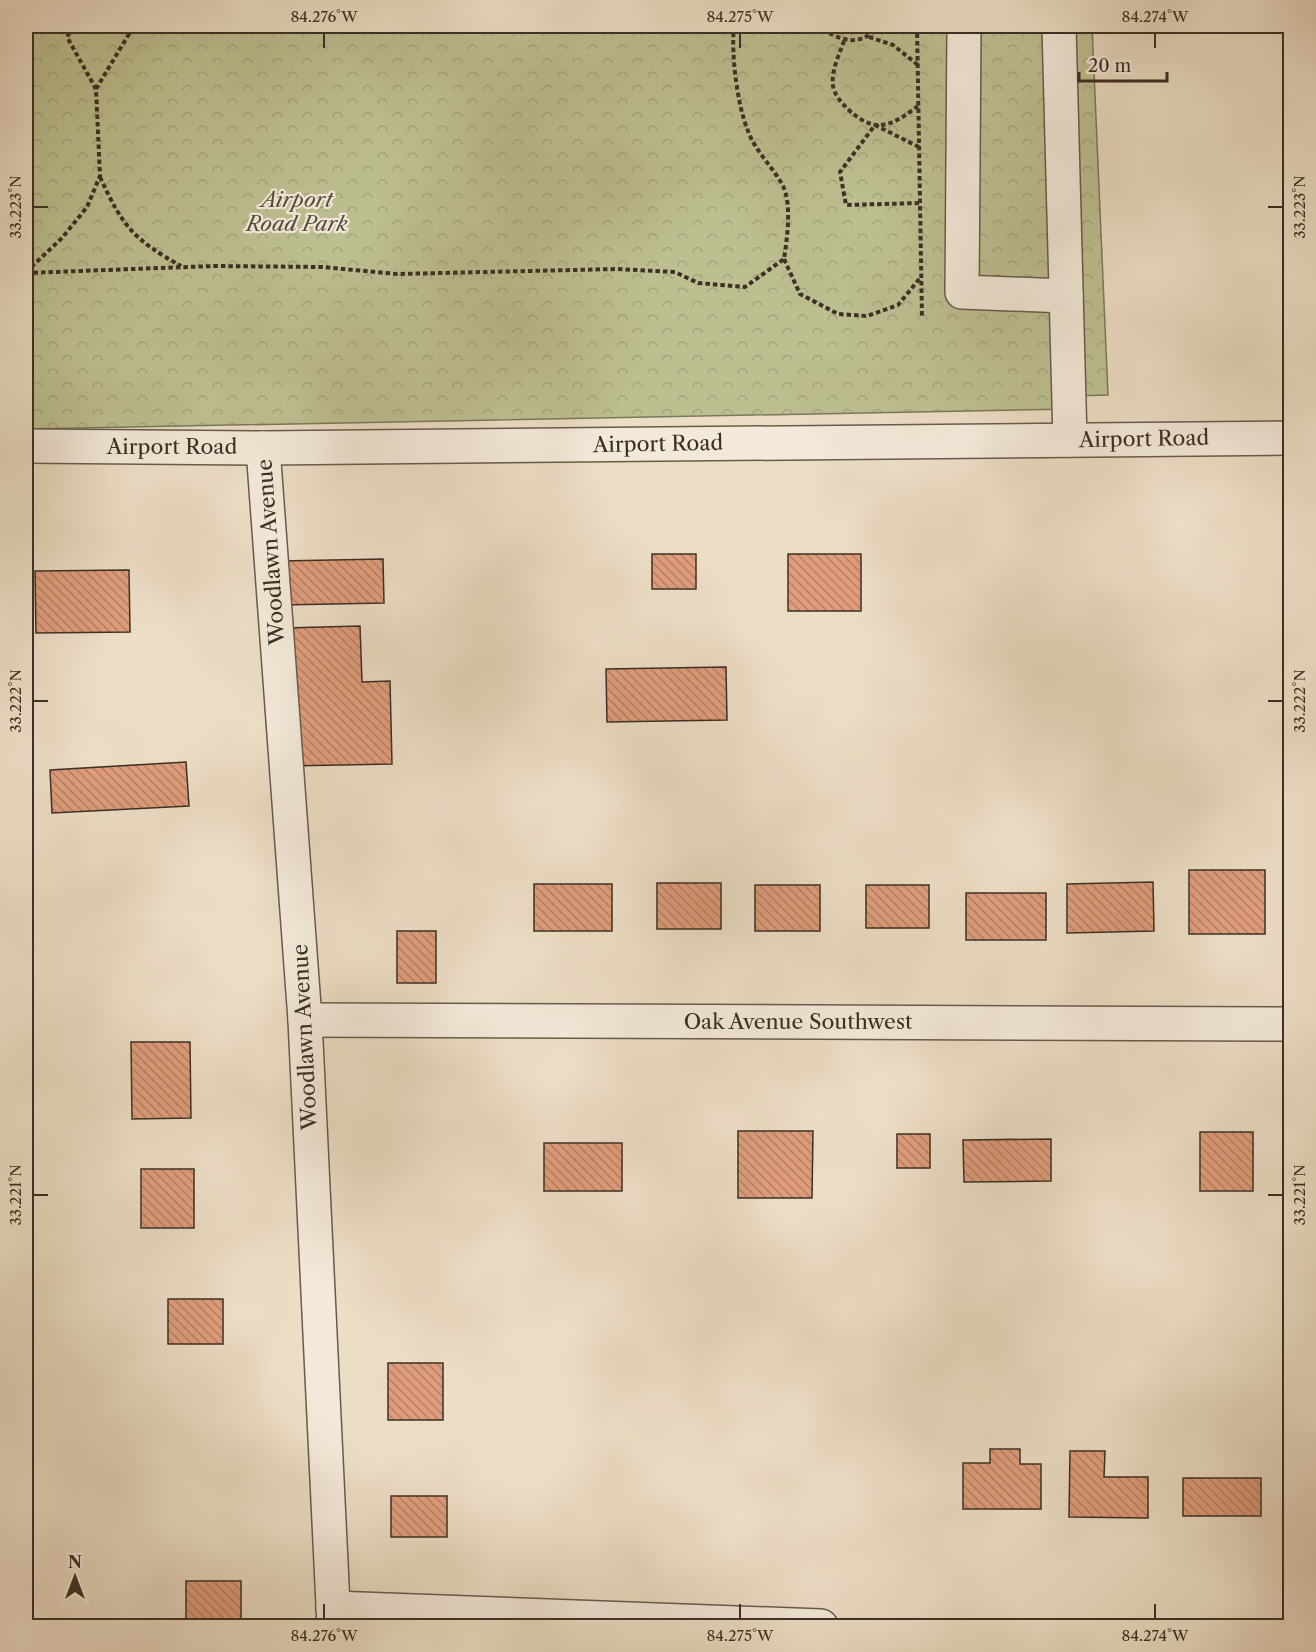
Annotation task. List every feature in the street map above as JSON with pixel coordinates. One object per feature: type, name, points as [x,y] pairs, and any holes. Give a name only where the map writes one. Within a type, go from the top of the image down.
[{"type":"street","points":[[964,26],[962,292],[1066,296]]},
{"type":"street","points":[[1059,26],[1070,440]]},
{"type":"street","name":"Airport Road","points":[[26,446],[263,448],[1290,438]]},
{"type":"street","name":"Woodlawn Avenue","points":[[263,448],[305,1020],[333,1617]]},
{"type":"street","name":"Oak Avenue Southwest","points":[[305,1020],[1290,1024]]},
{"type":"street","points":[[333,1617],[822,1626]]},
{"type":"path","points":[[73,26],[67,37],[96,89],[100,176],[118,216],[147,247],[183,267]]},
{"type":"path","points":[[96,89],[129,34],[124,26]]},
{"type":"path","points":[[734,26],[733,40],[737,71],[748,132],[784,188],[789,233],[784,260],[800,294],[838,314],[867,316],[898,305],[922,276]]},
{"type":"path","points":[[816,26],[844,41],[869,37],[893,45],[918,65]]},
{"type":"path","points":[[869,37],[879,26]]},
{"type":"path","points":[[917,26],[922,318]]},
{"type":"path","points":[[844,41],[835,65],[833,87],[846,110],[919,147]]},
{"type":"path","points":[[918,105],[898,121],[875,125],[840,172],[846,205],[920,203]]},
{"type":"path","points":[[26,272],[62,238],[87,207],[100,176]]},
{"type":"path","points":[[26,272],[183,267],[322,267],[396,274],[616,269],[675,272],[699,283],[746,287],[784,260]]},
{"type":"green space","name":"Airport Road Park","points":[[26,26],[1092,26],[1108,395],[1071,396],[1070,409],[26,429]]},
{"type":"building","points":[[652,554],[696,554],[696,589],[652,589]]},
{"type":"building","points":[[788,554],[861,554],[861,611],[788,611]]},
{"type":"building","points":[[383,559],[384,603],[281,605],[281,561]]},
{"type":"building","points":[[129,570],[130,632],[36,633],[35,571]]},
{"type":"building","points":[[360,626],[362,682],[390,681],[392,764],[289,766],[285,628]]},
{"type":"building","points":[[726,667],[727,720],[607,722],[606,669]]},
{"type":"building","points":[[186,762],[189,806],[52,813],[50,770]]},
{"type":"building","points":[[1189,870],[1265,870],[1265,934],[1189,934]]},
{"type":"building","points":[[1153,882],[1154,931],[1067,933],[1067,884]]},
{"type":"building","points":[[657,883],[721,883],[721,929],[657,929]]},
{"type":"building","points":[[534,884],[612,884],[612,931],[534,931]]},
{"type":"building","points":[[755,885],[820,885],[820,931],[755,931]]},
{"type":"building","points":[[866,885],[929,885],[929,928],[866,928]]},
{"type":"building","points":[[966,893],[1046,893],[1046,940],[966,940]]},
{"type":"building","points":[[397,931],[436,931],[436,983],[397,983]]},
{"type":"building","points":[[131,1042],[190,1042],[191,1118],[132,1119]]},
{"type":"building","points":[[738,1131],[813,1131],[812,1198],[738,1198]]},
{"type":"building","points":[[1200,1132],[1253,1132],[1253,1191],[1200,1191]]},
{"type":"building","points":[[897,1134],[930,1134],[930,1168],[897,1168]]},
{"type":"building","points":[[1051,1139],[1051,1181],[964,1182],[963,1140]]},
{"type":"building","points":[[544,1143],[622,1143],[622,1191],[544,1191]]},
{"type":"building","points":[[141,1169],[194,1169],[194,1228],[141,1228]]},
{"type":"building","points":[[168,1299],[223,1299],[223,1344],[168,1344]]},
{"type":"building","points":[[388,1363],[443,1363],[443,1420],[388,1420]]},
{"type":"building","points":[[990,1449],[1020,1449],[1020,1464],[1041,1464],[1041,1509],[963,1509],[963,1463],[990,1463]]},
{"type":"building","points":[[1070,1451],[1105,1451],[1104,1477],[1148,1477],[1148,1518],[1069,1517]]},
{"type":"building","points":[[1183,1478],[1261,1478],[1261,1516],[1183,1516]]},
{"type":"building","points":[[391,1496],[447,1496],[447,1537],[391,1537]]},
{"type":"building","points":[[186,1581],[241,1581],[241,1626],[186,1626]]}]
